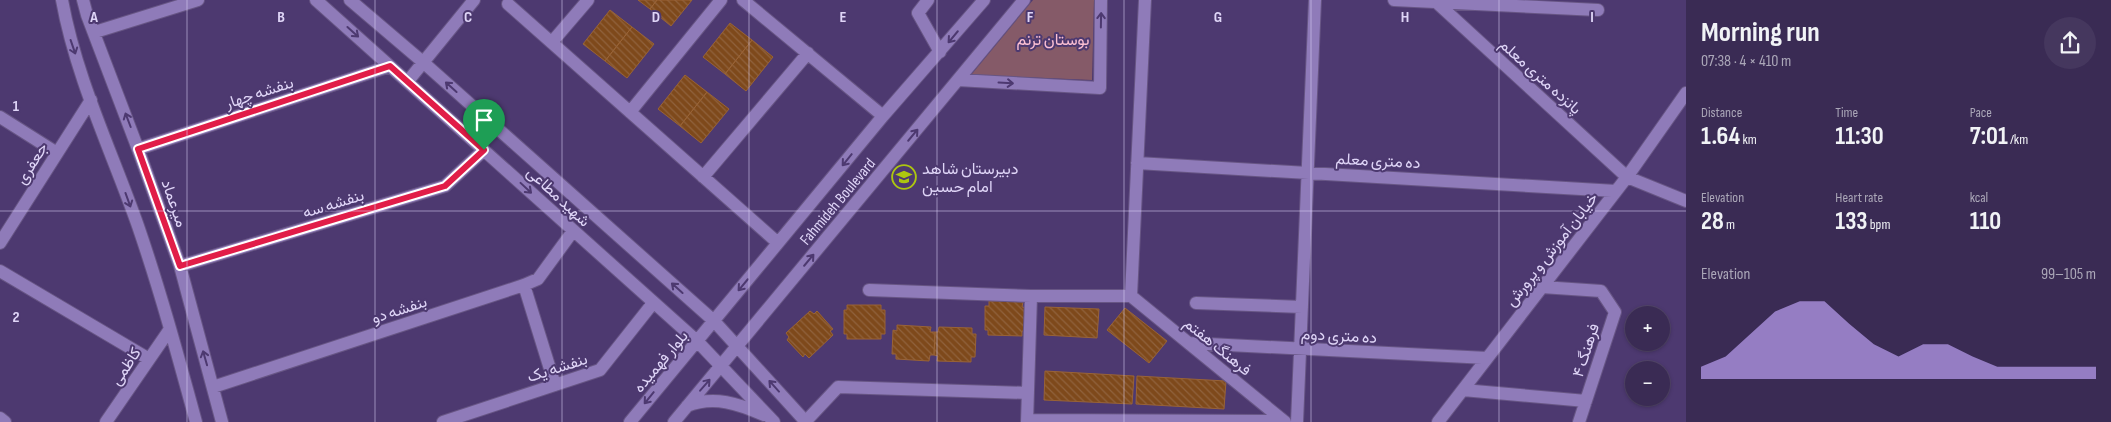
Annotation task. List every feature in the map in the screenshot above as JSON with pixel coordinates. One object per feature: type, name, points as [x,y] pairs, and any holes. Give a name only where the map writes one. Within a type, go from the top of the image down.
[{"type":"street","points":[[62,0],[70,37],[91,100],[138,226],[196,422]]},
{"type":"street","name":"میرعماد","points":[[83,0],[180,266],[222,422]]},
{"type":"street","points":[[95,32],[198,0]]},
{"type":"street","name":"شهید مطاعی","points":[[316,0],[698,342],[772,419]]},
{"type":"street","name":"شهید مطاعی","points":[[350,0],[424,63],[714,321],[738,345],[806,422]]},
{"type":"street","points":[[408,81],[474,0]]},
{"type":"street","points":[[552,42],[588,0]]},
{"type":"street","points":[[630,112],[721,0]]},
{"type":"street","points":[[743,0],[883,116]]},
{"type":"street","points":[[928,0],[918,13],[940,52]]},
{"type":"street","name":"Fahmideh Boulevard","points":[[714,321],[883,116],[984,0]]},
{"type":"street","name":"Fahmideh Boulevard","points":[[676,419],[722,366],[1024,0]]},
{"type":"street","points":[[958,80],[1100,88],[1101,0]]},
{"type":"street","points":[[869,290],[1031,296],[1131,296],[1145,0]]},
{"type":"street","points":[[1297,422],[1315,0]]},
{"type":"street","points":[[1394,0],[1598,10]]},
{"type":"street","name":"پانزده متری معلم","points":[[1435,1],[1627,177]]},
{"type":"street","points":[[508,4],[778,243]]},
{"type":"street","points":[[703,177],[808,53]]},
{"type":"street","name":"بنفشه چهار","points":[[138,149],[390,66]]},
{"type":"street","name":"خیابان آموزش و پرورش","points":[[1438,422],[1627,177],[1686,93]]},
{"type":"street","name":"جعفری","points":[[0,244],[91,100]]},
{"type":"street","points":[[0,117],[57,152]]},
{"type":"street","name":"بنفشه سه","points":[[180,266],[445,186],[484,150]]},
{"type":"street","name":"ده متری معلم","points":[[1137,163],[1616,191]]},
{"type":"street","points":[[1627,177],[1686,201]]},
{"type":"street","name":"بنفشه دو","points":[[213,387],[538,279],[572,231]]},
{"type":"street","points":[[0,271],[149,359]]},
{"type":"street","points":[[524,285],[555,384]]},
{"type":"street","name":"فرهنگ ۴","points":[[1542,286],[1601,291],[1615,312],[1579,422]]},
{"type":"street","points":[[1031,296],[1027,421],[1284,421]]},
{"type":"street","name":"فرهنگ هفتم","points":[[1131,296],[1284,421]]},
{"type":"street","name":"بنفشه یک","points":[[442,422],[600,370],[653,303]]},
{"type":"street","points":[[1196,303],[1302,307]]},
{"type":"street","name":"بلوار فهمیده","points":[[630,422],[714,321]]},
{"type":"street","name":"کاظمی","points":[[106,422],[170,329]]},
{"type":"street","name":"ده متری دوم","points":[[1189,343],[1487,358]]},
{"type":"street","points":[[806,422],[838,387],[1028,393]]},
{"type":"street","points":[[1463,390],[1586,401]]},
{"type":"street","points":[[676,419],[688,405],[714,400],[738,404],[772,419]]},
{"type":"street","points":[[0,418],[5,422]]},
{"type":"green space","name":"بوستان ترنم","points":[[1033,0],[1094,0],[1092,80],[971,75]]},
{"type":"building","points":[[638,0],[657,0],[650,9]]},
{"type":"building","points":[[657,0],[692,0],[671,26],[650,9]]},
{"type":"building","points":[[610,10],[632,27],[605,61],[583,44]]},
{"type":"building","points":[[730,23],[752,40],[725,74],[703,57]]},
{"type":"building","points":[[632,27],[654,44],[627,78],[605,61]]},
{"type":"building","points":[[752,40],[773,57],[746,91],[725,74]]},
{"type":"building","points":[[685,75],[707,92],[680,126],[658,109]]},
{"type":"building","points":[[707,92],[729,109],[701,143],[680,126]]},
{"type":"building","points":[[989,301],[1023,302],[1022,307],[1027,308],[1026,331],[1022,331],[1022,336],[988,335],[988,330],[985,330],[985,306],[989,306]]},
{"type":"building","points":[[847,305],[881,305],[881,310],[885,310],[885,334],[881,334],[881,339],[847,339],[847,334],[844,334],[844,310],[847,310]]},
{"type":"building","points":[[1045,307],[1099,309],[1097,338],[1044,335]]},
{"type":"building","points":[[1125,308],[1167,341],[1149,363],[1107,330]]},
{"type":"building","points":[[810,311],[814,314],[817,311],[833,329],[830,331],[833,335],[809,358],[805,354],[803,357],[787,340],[789,337],[786,333]]},
{"type":"building","points":[[897,325],[931,327],[930,332],[935,332],[934,355],[930,355],[929,361],[896,359],[896,354],[892,354],[893,330],[897,331]]},
{"type":"building","points":[[939,327],[972,328],[972,334],[976,334],[975,357],[971,357],[971,362],[937,361],[938,356],[934,355],[935,332],[938,332]]},
{"type":"building","points":[[1045,371],[1134,376],[1132,404],[1044,400]]},
{"type":"building","points":[[1137,376],[1226,381],[1224,409],[1136,404]]},
{"type":"place","name":"دبیرستان شاهد امام حسین","points":[[904,177]]},
{"type":"route","points":[[390,66],[484,150],[445,186],[180,266],[138,149],[390,66]]}]
